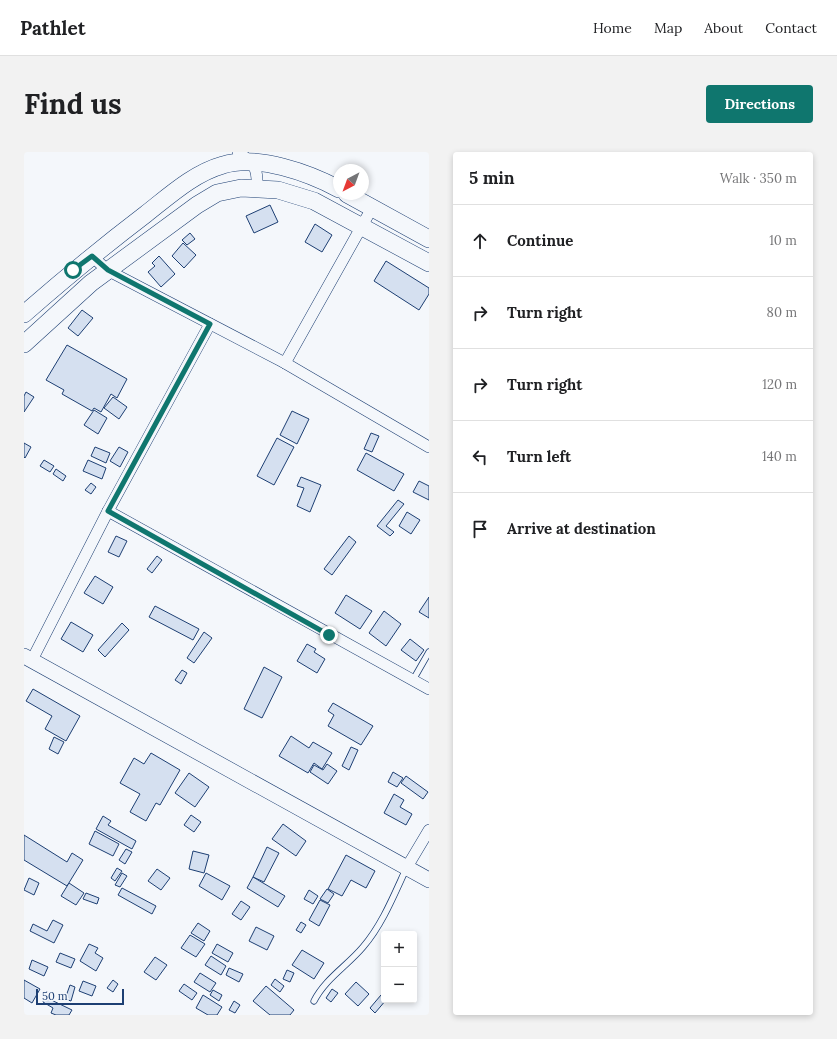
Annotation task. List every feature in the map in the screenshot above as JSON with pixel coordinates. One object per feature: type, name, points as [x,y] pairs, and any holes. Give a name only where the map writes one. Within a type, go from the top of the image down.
[{"type":"main road","points":[[24,314],[92,256],[181,187],[223,164],[245,157],[318,178],[333,187]]},
{"type":"main road","points":[[24,344],[90,283],[197,204],[217,193],[241,188],[278,190],[314,201],[429,263]]},
{"type":"main road","points":[[358,200],[429,239]]},
{"type":"main road","points":[[28,658],[408,867],[429,880]]},
{"type":"street","points":[[245,157],[257,175],[257,189]]},
{"type":"street","points":[[285,363],[372,208]]},
{"type":"street","points":[[92,256],[108,270],[285,363],[429,447]]},
{"type":"street","points":[[28,658],[210,324]]},
{"type":"street","points":[[108,511],[429,689]]},
{"type":"street","points":[[408,867],[429,830]]},
{"type":"lane","points":[[413,680],[429,652]]},
{"type":"lane","points":[[314,1001],[321,988],[364,946],[379,923],[408,867]]},
{"type":"building","points":[[270,205],[278,222],[254,233],[246,216]]},
{"type":"building","points":[[315,224],[332,235],[322,252],[305,242]]},
{"type":"building","points":[[190,233],[195,239],[187,245],[182,240]]},
{"type":"building","points":[[183,243],[196,255],[184,268],[172,256]]},
{"type":"building","points":[[159,256],[175,274],[161,287],[148,272],[155,266],[152,263]]},
{"type":"building","points":[[386,261],[429,288],[429,294],[419,310],[374,281]]},
{"type":"building","points":[[82,310],[93,318],[78,336],[68,328]]},
{"type":"building","points":[[67,345],[127,379],[117,398],[111,394],[101,412],[94,408],[92,411],[62,394],[64,390],[46,380]]},
{"type":"building","points":[[26,392],[34,397],[24,412],[24,396]]},
{"type":"building","points":[[113,397],[127,407],[119,419],[104,408]]},
{"type":"building","points":[[94,410],[107,418],[98,434],[84,425]]},
{"type":"building","points":[[292,411],[309,419],[297,444],[280,435]]},
{"type":"building","points":[[371,433],[379,436],[372,452],[364,449]]},
{"type":"building","points":[[277,438],[294,447],[274,485],[257,476]]},
{"type":"building","points":[[24,443],[31,447],[25,458],[24,457]]},
{"type":"building","points":[[95,447],[110,453],[106,463],[91,456]]},
{"type":"building","points":[[119,447],[128,452],[120,467],[110,461]]},
{"type":"building","points":[[366,453],[404,474],[394,491],[357,470]]},
{"type":"building","points":[[44,460],[54,466],[50,472],[40,466]]},
{"type":"building","points":[[88,460],[106,468],[102,479],[83,471]]},
{"type":"building","points":[[56,469],[66,476],[63,481],[53,474]]},
{"type":"building","points":[[301,477],[321,485],[310,512],[297,506],[304,488],[297,486]]},
{"type":"building","points":[[419,481],[429,486],[429,500],[413,492]]},
{"type":"building","points":[[91,483],[96,487],[91,494],[85,490]]},
{"type":"building","points":[[398,500],[404,504],[386,526],[394,532],[390,536],[377,526]]},
{"type":"building","points":[[407,512],[420,520],[411,534],[399,526]]},
{"type":"building","points":[[116,536],[127,541],[119,557],[108,552]]},
{"type":"building","points":[[349,536],[356,542],[332,575],[324,569]]},
{"type":"building","points":[[157,556],[162,560],[152,573],[147,569]]},
{"type":"building","points":[[95,576],[113,587],[103,604],[84,593]]},
{"type":"building","points":[[346,595],[372,611],[360,629],[335,613]]},
{"type":"building","points":[[429,597],[429,618],[419,612]]},
{"type":"building","points":[[155,606],[199,629],[193,640],[149,617]]},
{"type":"building","points":[[384,611],[401,624],[386,646],[369,633]]},
{"type":"building","points":[[71,622],[93,635],[83,652],[61,639]]},
{"type":"building","points":[[122,623],[129,630],[105,657],[98,650]]},
{"type":"building","points":[[204,632],[212,638],[194,663],[187,658]]},
{"type":"building","points":[[410,639],[424,650],[416,661],[401,650]]},
{"type":"building","points":[[307,644],[316,649],[314,652],[325,659],[317,673],[297,661]]},
{"type":"building","points":[[264,667],[282,677],[262,718],[244,709]]},
{"type":"building","points":[[182,670],[187,673],[181,684],[175,680]]},
{"type":"building","points":[[33,689],[80,716],[66,741],[45,729],[52,716],[26,701]]},
{"type":"building","points":[[333,703],[373,726],[361,745],[328,726],[334,715],[328,711]]},
{"type":"building","points":[[291,736],[309,748],[313,742],[332,753],[322,769],[314,763],[308,773],[279,756]]},
{"type":"building","points":[[54,737],[64,742],[58,754],[49,749]]},
{"type":"building","points":[[351,747],[358,750],[349,770],[342,766]]},
{"type":"building","points":[[151,753],[180,770],[160,805],[156,803],[146,821],[130,812],[140,794],[120,783],[134,758],[144,764]]},
{"type":"building","points":[[327,764],[337,771],[328,784],[310,772],[314,765],[323,770]]},
{"type":"building","points":[[393,772],[403,778],[397,787],[388,782]]},
{"type":"building","points":[[189,773],[209,787],[195,807],[175,793]]},
{"type":"building","points":[[406,776],[428,792],[423,799],[401,783]]},
{"type":"building","points":[[394,794],[404,800],[400,807],[412,814],[406,825],[384,813]]},
{"type":"building","points":[[191,815],[201,822],[194,832],[184,825]]},
{"type":"building","points":[[103,816],[111,821],[108,825],[136,841],[132,849],[96,829]]},
{"type":"building","points":[[283,824],[306,841],[296,856],[272,839]]},
{"type":"building","points":[[95,831],[119,844],[113,856],[89,844]]},
{"type":"building","points":[[24,835],[67,862],[72,853],[83,860],[67,886],[24,860]]},
{"type":"building","points":[[267,847],[279,853],[264,882],[253,877]]},
{"type":"building","points":[[126,849],[132,852],[125,864],[119,860]]},
{"type":"building","points":[[193,851],[209,855],[204,873],[189,869]]},
{"type":"building","points":[[346,855],[375,871],[366,888],[351,880],[342,896],[328,889]]},
{"type":"building","points":[[117,868],[122,871],[115,881],[111,878]]},
{"type":"building","points":[[157,869],[170,878],[161,890],[148,881]]},
{"type":"building","points":[[122,873],[127,876],[120,887],[115,885]]},
{"type":"building","points":[[206,873],[230,886],[222,900],[199,886]]},
{"type":"building","points":[[253,877],[285,896],[278,907],[247,888]]},
{"type":"building","points":[[29,878],[39,883],[34,895],[24,890]]},
{"type":"building","points":[[69,883],[84,893],[76,905],[61,896]]},
{"type":"building","points":[[122,888],[156,906],[152,914],[118,895]]},
{"type":"building","points":[[327,889],[334,894],[328,903],[320,899]]},
{"type":"building","points":[[309,890],[318,896],[313,904],[304,899]]},
{"type":"building","points":[[86,893],[99,898],[97,904],[83,899]]},
{"type":"building","points":[[320,900],[330,905],[319,926],[309,920]]},
{"type":"building","points":[[241,901],[250,907],[241,920],[232,914]]},
{"type":"building","points":[[53,920],[63,925],[54,943],[30,931],[33,924],[47,931]]},
{"type":"building","points":[[301,922],[306,925],[301,933],[296,930]]},
{"type":"building","points":[[198,923],[210,931],[204,941],[191,933]]},
{"type":"building","points":[[256,927],[274,936],[267,950],[249,941]]},
{"type":"building","points":[[190,935],[205,944],[196,957],[181,948]]},
{"type":"building","points":[[89,944],[98,948],[95,953],[103,958],[96,971],[80,961]]},
{"type":"building","points":[[217,944],[233,953],[228,962],[212,953]]},
{"type":"building","points":[[302,950],[324,963],[314,979],[292,965]]},
{"type":"building","points":[[60,953],[75,959],[71,968],[56,962]]},
{"type":"building","points":[[211,956],[226,966],[221,975],[205,965]]},
{"type":"building","points":[[155,957],[167,965],[156,980],[144,972]]},
{"type":"building","points":[[32,960],[48,967],[44,976],[29,969]]},
{"type":"building","points":[[229,968],[243,974],[239,982],[226,975]]},
{"type":"building","points":[[287,970],[294,973],[290,982],[283,979]]},
{"type":"building","points":[[200,973],[216,983],[210,992],[194,982]]},
{"type":"building","points":[[275,979],[284,986],[280,992],[271,985]]},
{"type":"building","points":[[24,980],[40,989],[32,1003],[24,998]]},
{"type":"building","points":[[113,980],[118,984],[113,992],[107,988]]},
{"type":"building","points":[[83,981],[96,986],[92,996],[79,991]]},
{"type":"building","points":[[356,982],[369,994],[358,1006],[345,994]]},
{"type":"building","points":[[184,984],[197,993],[192,1000],[179,991]]},
{"type":"building","points":[[70,985],[75,987],[71,1001],[65,999]]},
{"type":"building","points":[[266,986],[294,1010],[290,1015],[270,1015],[253,1001]]},
{"type":"building","points":[[332,989],[338,993],[331,1002],[326,998]]},
{"type":"building","points":[[213,990],[222,995],[219,1001],[210,995]]},
{"type":"building","points":[[203,995],[222,1007],[217,1015],[208,1015],[196,1008]]},
{"type":"building","points":[[381,995],[381,1003],[383,1003],[375,1013],[370,1008]]},
{"type":"building","points":[[45,997],[72,1010],[69,1015],[56,1015],[51,1013],[53,1008],[43,1002]]},
{"type":"building","points":[[234,1001],[240,1005],[235,1013],[229,1010]]},
{"type":"route","points":[[73,270],[92,256],[108,270],[210,324],[108,511],[329,635]]}]
